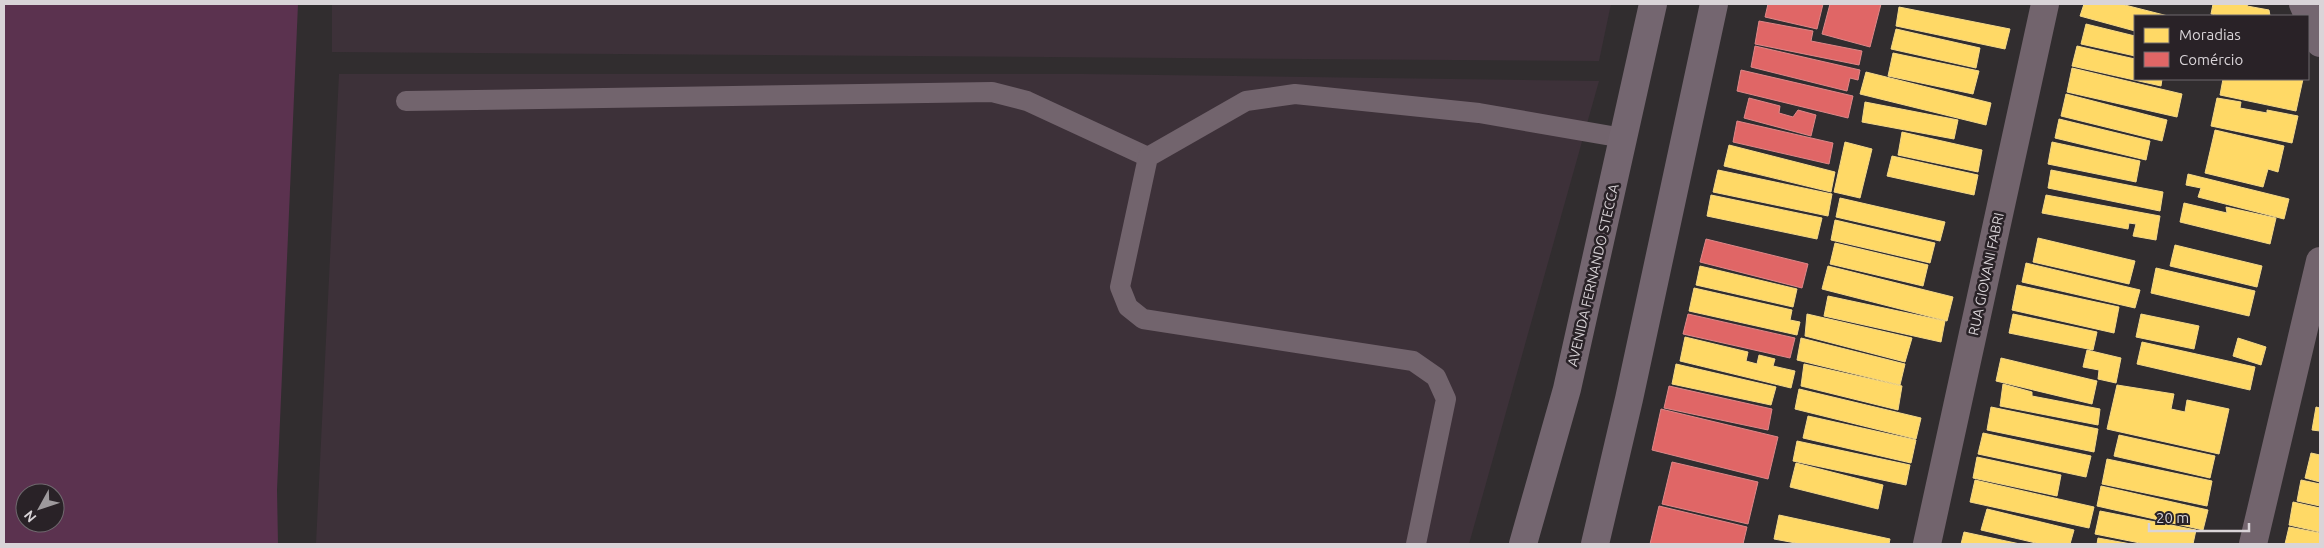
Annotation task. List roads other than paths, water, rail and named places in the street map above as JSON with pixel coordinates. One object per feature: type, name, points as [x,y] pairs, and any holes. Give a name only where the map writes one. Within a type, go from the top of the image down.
[{"type":"main road","name":"AVENIDA FERNANDO STECCA","points":[[1523,544],[1567,389],[1654,4]]},
{"type":"main road","points":[[1595,544],[1631,390],[1714,4]]},
{"type":"main road","points":[[2309,18],[2320,43]]},
{"type":"street","name":"RUA GIOVANI FABRI","points":[[1927,544],[2045,4]]},
{"type":"street","points":[[2253,544],[2320,261]]},
{"type":"lane","points":[[406,101],[992,92],[1027,101],[1148,157]]},
{"type":"lane","points":[[1416,544],[1446,399],[1436,377],[1413,361],[1143,319],[1128,307],[1120,287],[1148,157],[1246,101],[1295,94],[1479,112],[1623,138]]}]
